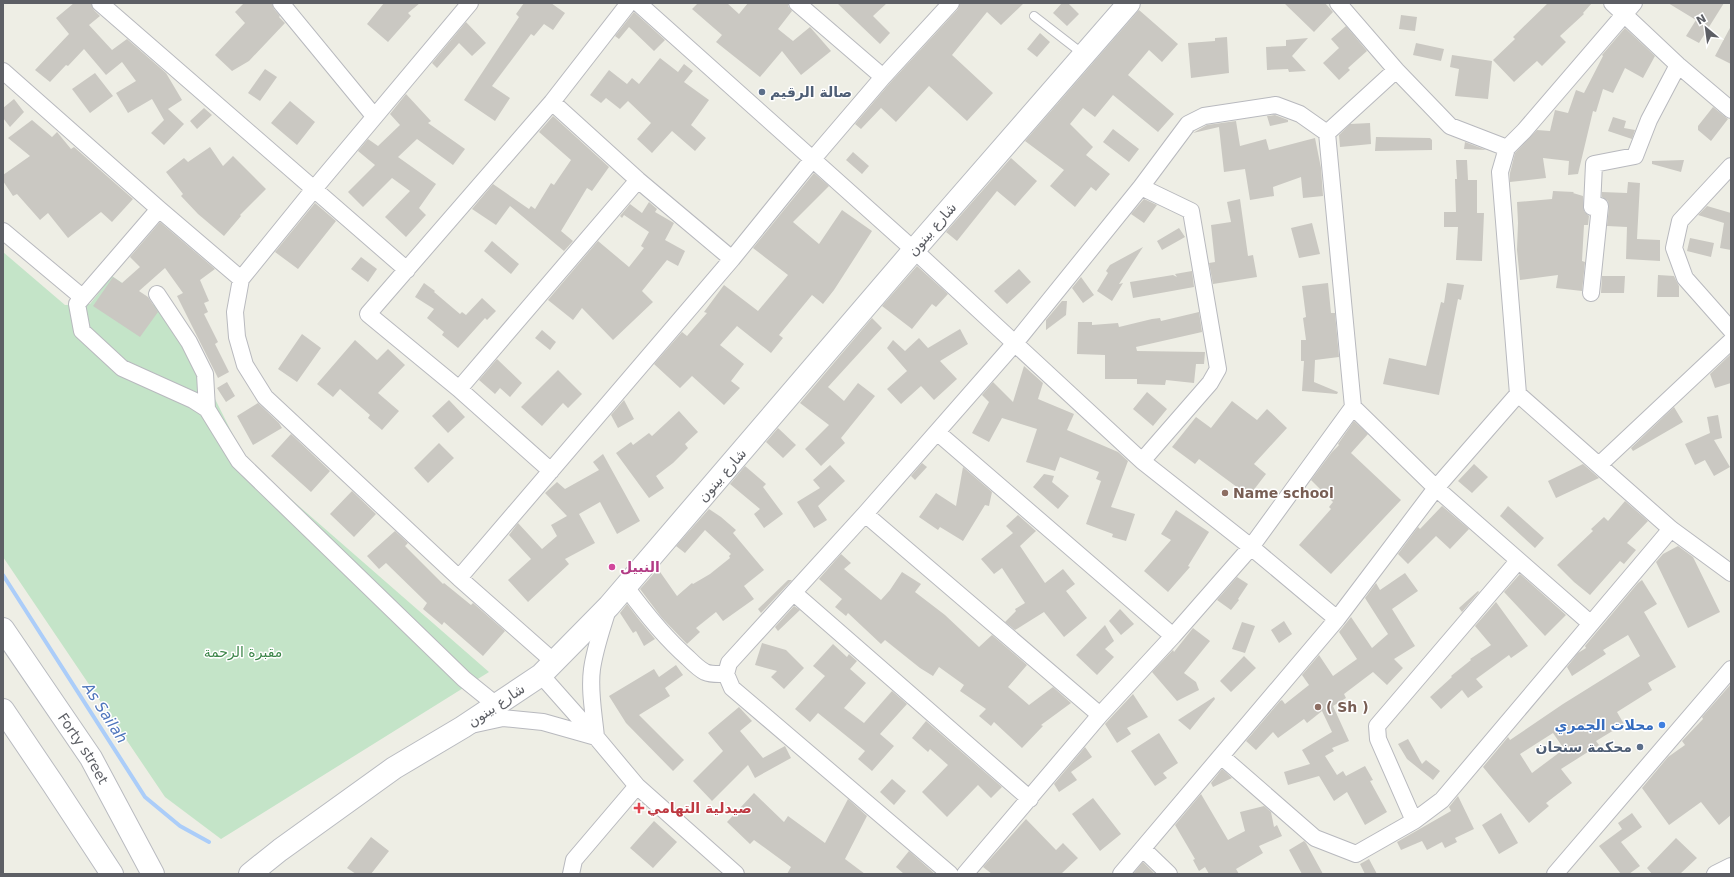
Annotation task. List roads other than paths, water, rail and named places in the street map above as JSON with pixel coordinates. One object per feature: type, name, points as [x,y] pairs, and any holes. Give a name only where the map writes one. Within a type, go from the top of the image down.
[{"type":"street","points":[[100,3],[407,270]]},
{"type":"street","points":[[281,3],[374,116]]},
{"type":"street","points":[[470,3],[374,116],[241,279],[235,312],[237,337],[245,365],[265,397],[459,578],[547,668],[596,737],[637,786],[736,874]]},
{"type":"street","points":[[550,471],[459,389],[368,314],[552,102],[629,3]]},
{"type":"street","points":[[638,3],[914,250],[1142,461],[1251,547],[1337,619]]},
{"type":"street","points":[[796,3],[882,77]]},
{"type":"street","points":[[459,578],[732,259],[812,160],[882,77],[951,3]]},
{"type":"street","name":"شارع بينون","points":[[261,871],[280,850],[394,768],[463,727],[547,668],[609,606],[914,250],[1129,3]]},
{"type":"street","points":[[1338,3],[1396,70],[1450,126],[1507,148]]},
{"type":"street","points":[[1731,110],[1678,65],[1623,6],[1524,131],[1507,148],[1500,172],[1518,394],[1671,529],[1731,573]]},
{"type":"street","points":[[1591,293],[1600,206],[1592,206],[1594,164],[1635,156],[1649,120],[1678,65]]},
{"type":"street","points":[[1327,133],[1396,70]]},
{"type":"street","points":[[3,71],[159,209],[241,279]]},
{"type":"street","points":[[552,102],[638,180],[732,259]]},
{"type":"street","points":[[950,874],[732,688],[726,674],[730,664],[938,433],[1015,343],[1141,187],[1188,124],[1204,116],[1276,104],[1300,114],[1327,133],[1352,407],[1436,488],[1590,623]]},
{"type":"street","points":[[1731,166],[1680,221],[1674,248],[1685,278],[1731,330]]},
{"type":"street","points":[[459,389],[638,180]]},
{"type":"street","points":[[1141,187],[1191,211],[1218,369],[1210,384],[1142,461]]},
{"type":"street","points":[[159,209],[77,304],[82,331],[122,368],[192,400],[207,409],[239,461],[464,678],[496,704]]},
{"type":"street","points":[[3,231],[82,297]]},
{"type":"street","points":[[157,294],[189,342],[205,374],[207,409]]},
{"type":"street","points":[[1599,465],[1731,341]]},
{"type":"street","points":[[1121,874],[1337,619],[1436,488],[1518,394]]},
{"type":"street","points":[[965,874],[1100,715],[1174,636],[1251,547],[1352,407]]},
{"type":"street","points":[[938,433],[1174,636]]},
{"type":"street","points":[[865,514],[1100,715]]},
{"type":"street","points":[[1221,756],[1315,838],[1356,854],[1414,821],[1442,800],[1671,529]]},
{"type":"street","points":[[1414,821],[1378,739],[1377,726],[1518,561]]},
{"type":"street","points":[[626,587],[652,622],[672,644],[694,664],[704,672],[716,675],[726,674]]},
{"type":"street","points":[[794,593],[1030,799]]},
{"type":"street","points":[[596,737],[592,670],[598,640],[609,606]]},
{"type":"street","name":"Forty street","points":[[3,629],[91,758],[153,874]]},
{"type":"street","points":[[1555,874],[1731,669]]},
{"type":"street","points":[[3,710],[112,874]]},
{"type":"street","points":[[463,727],[503,718],[543,722],[596,737]]},
{"type":"street","points":[[571,874],[574,860],[637,786]]},
{"type":"street","points":[[1143,849],[1169,874]]},
{"type":"street","points":[[1715,874],[1731,866]]},
{"type":"lane","points":[[1034,16],[1084,55]]},
{"type":"waterway","name":"As Sailah","points":[[3,575],[145,797],[180,826],[209,842]]},
{"type":"place","name":"صالة الرقيم","points":[[762,92]]},
{"type":"place","name":"Name school","points":[[1225,493]]},
{"type":"place","name":"النبيل","points":[[612,567]]},
{"type":"place","name":"( Sh )","points":[[1318,707]]},
{"type":"place","name":"محلات الجمري","points":[[1662,725]]},
{"type":"place","name":"محكمة سنحان","points":[[1640,747]]},
{"type":"place","name":"صيدلية التهامي","points":[[639,808]]},
{"type":"park label","name":"مقبرة الرحمة","points":[[243,652]]}]
